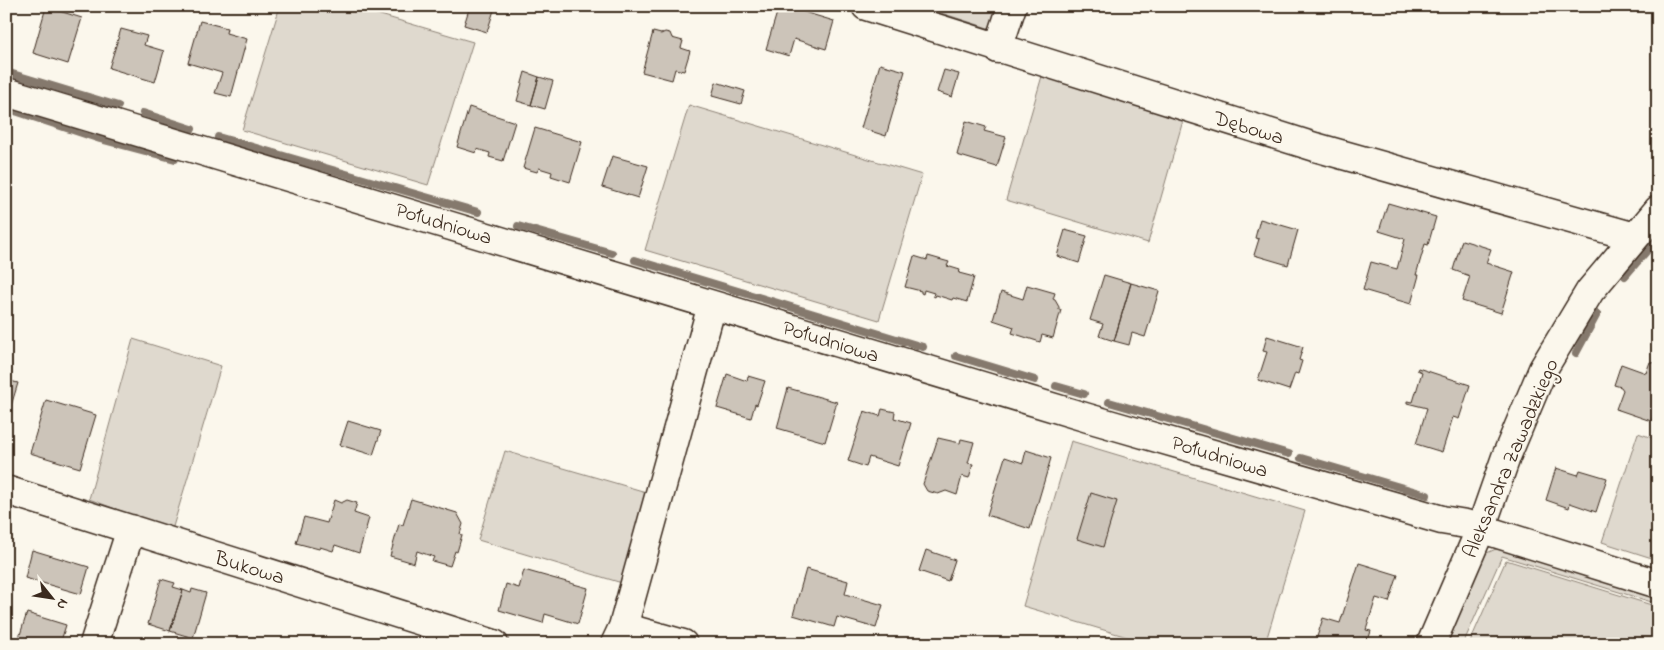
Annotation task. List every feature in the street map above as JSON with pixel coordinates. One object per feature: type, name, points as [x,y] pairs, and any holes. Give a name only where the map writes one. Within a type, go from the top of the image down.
[{"type":"street","name":"Dębowa","points":[[866,6],[1315,147],[1635,237]]},
{"type":"street","points":[[998,48],[1012,6]]},
{"type":"street","name":"Południowa","points":[[6,92],[1283,475],[1442,520],[1481,528],[1658,584]]},
{"type":"street","name":"Aleksandra Zawadzkiego","points":[[1431,644],[1481,528],[1506,457],[1543,368],[1590,291],[1658,210]]},
{"type":"street","points":[[683,644],[619,635],[712,305]]},
{"type":"street","name":"Bukowa","points":[[6,490],[494,644]]},
{"type":"street","points":[[94,644],[131,529]]},
{"type":"shaded area","points":[[280,6],[371,6],[370,12],[473,42],[428,185],[242,130]]},
{"type":"shaded area","points":[[919,6],[1005,6],[1002,18],[988,28]]},
{"type":"shaded area","points":[[1042,76],[1184,117],[1148,243],[1006,200]]},
{"type":"shaded area","points":[[689,105],[922,175],[879,320],[645,250]]},
{"type":"shaded area","points":[[133,339],[221,366],[172,530],[89,499]]},
{"type":"shaded area","points":[[1638,433],[1658,440],[1658,560],[1602,542]]},
{"type":"shaded area","points":[[1071,441],[1305,511],[1265,644],[1151,644],[1023,606]]},
{"type":"shaded area","points":[[505,451],[646,492],[622,583],[478,540]]},
{"type":"shaded area","points":[[1505,548],[1658,596],[1658,604],[1502,556],[1463,644],[1443,644],[1482,555],[1496,549]]},
{"type":"shaded area","points":[[1506,560],[1658,607],[1658,644],[1469,644]]},
{"type":"building","points":[[470,6],[495,7],[487,32],[464,25]]},
{"type":"building","points":[[779,6],[834,21],[826,49],[794,39],[789,56],[766,49]]},
{"type":"building","points":[[46,7],[82,18],[68,64],[33,53]]},
{"type":"building","points":[[200,21],[227,28],[226,33],[247,39],[231,97],[215,93],[222,73],[188,63]]},
{"type":"building","points":[[121,29],[147,36],[144,45],[164,51],[155,82],[109,68]]},
{"type":"building","points":[[653,32],[661,34],[665,32],[670,33],[672,38],[683,41],[681,48],[690,51],[684,71],[675,69],[672,80],[642,72]]},
{"type":"building","points":[[880,64],[905,71],[886,136],[861,128]]},
{"type":"building","points":[[944,70],[959,74],[952,97],[937,92]]},
{"type":"building","points":[[525,72],[539,77],[531,105],[517,101]]},
{"type":"building","points":[[539,77],[553,81],[545,109],[531,105]]},
{"type":"building","points":[[716,82],[745,91],[741,104],[712,96]]},
{"type":"building","points":[[469,107],[515,122],[503,161],[489,157],[490,153],[477,149],[476,153],[457,147]]},
{"type":"building","points":[[966,121],[986,127],[984,131],[1006,137],[997,167],[957,155]]},
{"type":"building","points":[[535,128],[582,142],[570,182],[551,176],[552,172],[539,168],[537,172],[523,168]]},
{"type":"building","points":[[612,156],[648,166],[638,198],[602,187]]},
{"type":"building","points":[[1388,203],[1436,217],[1428,245],[1425,244],[1416,275],[1419,275],[1411,304],[1363,290],[1371,262],[1397,269],[1405,239],[1379,231]]},
{"type":"building","points":[[1260,219],[1298,230],[1288,265],[1254,255],[1259,239],[1255,238]]},
{"type":"building","points":[[1065,230],[1087,236],[1079,263],[1057,256]]},
{"type":"building","points":[[1462,240],[1491,249],[1486,263],[1514,272],[1501,313],[1462,301],[1470,276],[1453,270]]},
{"type":"building","points":[[914,256],[927,260],[928,256],[949,262],[947,266],[960,270],[959,273],[974,277],[967,302],[936,295],[935,297],[933,296],[934,293],[924,290],[923,294],[921,291],[905,287]]},
{"type":"building","points":[[1104,275],[1131,283],[1114,341],[1099,336],[1103,324],[1090,320]]},
{"type":"building","points":[[1131,283],[1159,291],[1145,337],[1132,333],[1129,345],[1114,341]]},
{"type":"building","points":[[1027,285],[1055,293],[1053,299],[1059,310],[1061,310],[1053,338],[1042,335],[1040,342],[1012,333],[1014,327],[993,320],[1001,292],[1023,299]]},
{"type":"building","points":[[1267,336],[1303,347],[1299,360],[1302,361],[1298,374],[1295,373],[1289,390],[1258,380],[1267,352],[1263,351]]},
{"type":"building","points":[[1650,362],[1658,364],[1658,401],[1651,421],[1616,409],[1623,390],[1621,387],[1614,385],[1621,364],[1646,373]]},
{"type":"building","points":[[1418,368],[1470,385],[1459,419],[1453,417],[1442,452],[1416,444],[1427,408],[1407,403],[1407,401],[1413,402],[1422,372],[1417,370]]},
{"type":"building","points":[[727,374],[747,381],[748,376],[765,381],[751,418],[717,408]]},
{"type":"building","points":[[6,380],[18,383],[6,422]]},
{"type":"building","points":[[788,388],[837,402],[825,442],[777,428]]},
{"type":"building","points":[[46,400],[96,415],[80,468],[30,453]]},
{"type":"building","points":[[882,409],[895,412],[894,418],[911,423],[898,466],[869,457],[866,467],[848,461],[864,411],[880,416]]},
{"type":"building","points":[[348,421],[381,431],[373,455],[340,445]]},
{"type":"building","points":[[938,438],[960,443],[961,439],[974,442],[968,463],[973,464],[969,478],[962,476],[957,495],[946,491],[938,494],[927,491],[923,484]]},
{"type":"building","points":[[1026,450],[1051,458],[1030,529],[987,515],[1005,457],[1023,463]]},
{"type":"building","points":[[1556,468],[1578,475],[1580,470],[1607,478],[1596,512],[1570,503],[1569,508],[1546,500]]},
{"type":"building","points":[[1091,493],[1117,501],[1103,547],[1077,539]]},
{"type":"building","points":[[411,499],[457,513],[463,524],[460,534],[462,535],[450,566],[432,561],[434,557],[417,551],[414,563],[390,556],[399,524],[403,525]]},
{"type":"building","points":[[334,500],[341,503],[347,500],[357,503],[354,513],[369,518],[359,553],[335,545],[333,551],[296,543],[304,517],[327,523]]},
{"type":"building","points":[[32,550],[89,567],[81,594],[25,578]]},
{"type":"building","points":[[926,550],[955,560],[948,581],[919,571]]},
{"type":"building","points":[[1359,563],[1398,575],[1389,602],[1376,598],[1366,630],[1371,631],[1367,644],[1328,644],[1316,640],[1323,618],[1340,623]]},
{"type":"building","points":[[806,569],[848,581],[845,594],[883,605],[876,628],[837,617],[834,627],[793,615]]},
{"type":"building","points":[[524,570],[588,588],[578,624],[545,614],[543,623],[499,610],[506,584],[519,588]]},
{"type":"building","points":[[161,579],[175,583],[173,587],[183,590],[170,631],[148,624]]},
{"type":"building","points":[[192,589],[206,593],[193,638],[170,631],[183,590],[191,593]]},
{"type":"building","points":[[27,613],[66,625],[60,644],[17,644]]},
{"type":"waterway","points":[[6,72],[118,106]]},
{"type":"waterway","points":[[6,108],[100,139],[175,159]]},
{"type":"waterway","points":[[143,113],[192,129]]},
{"type":"waterway","points":[[218,137],[478,212]]},
{"type":"waterway","points":[[518,226],[612,253]]},
{"type":"waterway","points":[[1625,276],[1658,238]]},
{"type":"waterway","points":[[635,260],[923,347]]},
{"type":"waterway","points":[[1576,353],[1597,314]]},
{"type":"waterway","points":[[956,356],[1035,380]]},
{"type":"waterway","points":[[1056,386],[1084,394]]},
{"type":"waterway","points":[[1109,402],[1289,454]]},
{"type":"waterway","points":[[1301,458],[1427,495]]}]
